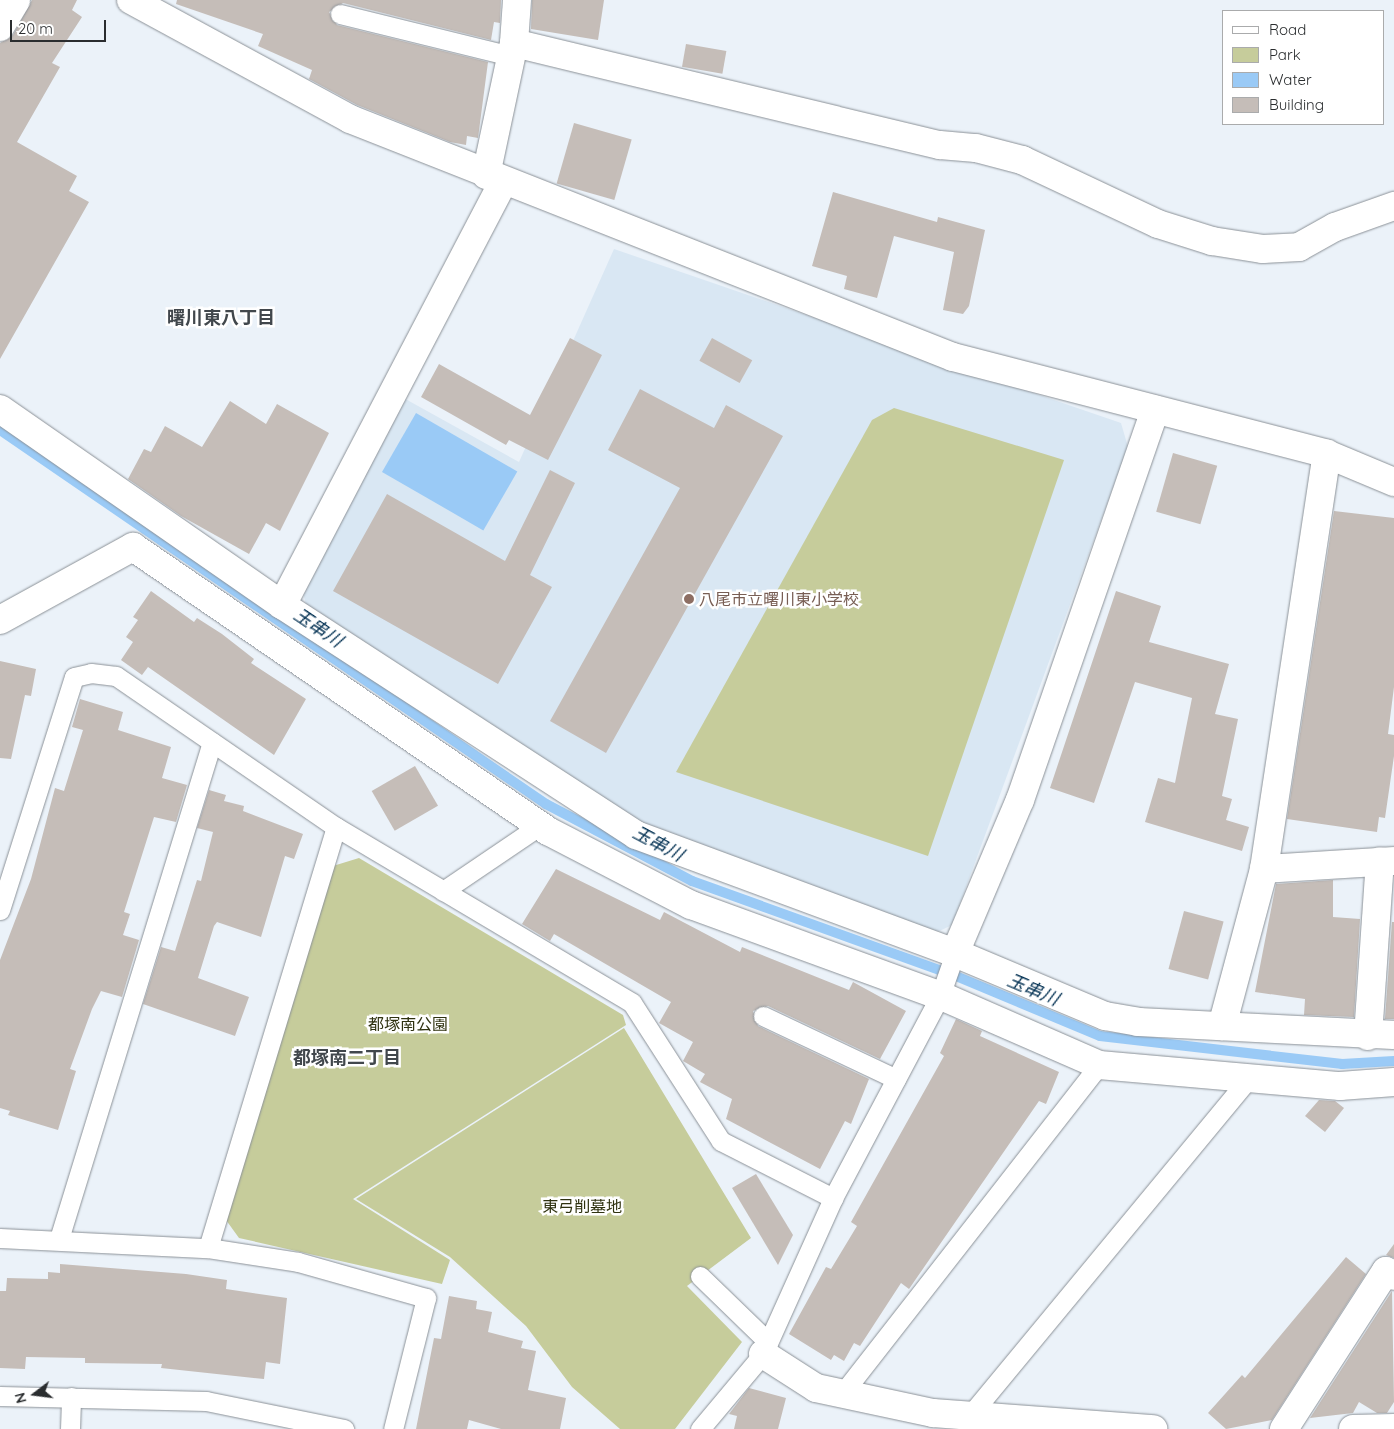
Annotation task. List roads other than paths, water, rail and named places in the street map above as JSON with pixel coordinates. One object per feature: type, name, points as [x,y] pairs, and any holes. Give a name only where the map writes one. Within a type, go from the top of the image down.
[{"type":"street","points":[[0,27],[16,0]]},
{"type":"street","points":[[131,0],[350,119],[494,179],[953,357],[1327,454],[1394,482]]},
{"type":"street","points":[[282,605],[494,179],[518,0]]},
{"type":"street","points":[[512,49],[940,145],[976,148],[1022,160],[1158,224],[1212,241],[1263,250],[1299,247],[1335,227],[1394,206]]},
{"type":"street","points":[[0,409],[282,605],[636,835],[956,953],[1105,1016],[1222,1026],[1381,1035],[1387,861],[1264,869]]},
{"type":"street","points":[[956,953],[1020,800],[1155,410]]},
{"type":"street","points":[[1222,1026],[1264,869],[1327,454]]},
{"type":"street","points":[[0,620],[133,547],[539,826],[691,905],[940,996],[1099,1065],[1251,1076],[1340,1086],[1394,1082]]},
{"type":"street","points":[[1284,1429],[1386,1271],[1394,1276]]},
{"type":"street","points":[[765,1348],[816,1388],[933,1413],[971,1414],[1153,1429]]},
{"type":"street","points":[[1353,1429],[1394,1428]]},
{"type":"lane","points":[[340,14],[512,49]]},
{"type":"lane","points":[[0,910],[74,677],[91,673],[116,676],[336,826],[632,1003],[721,1141],[833,1198]]},
{"type":"lane","points":[[59,1239],[212,742]]},
{"type":"lane","points":[[208,1248],[336,826]]},
{"type":"lane","points":[[443,891],[539,826]]},
{"type":"lane","points":[[700,1429],[765,1348],[833,1198],[940,996],[956,953]]},
{"type":"lane","points":[[763,1016],[896,1079]]},
{"type":"lane","points":[[842,1394],[1099,1065]]},
{"type":"lane","points":[[971,1414],[1251,1076]]},
{"type":"lane","points":[[0,1238],[59,1239],[208,1248],[298,1262],[426,1298],[393,1429]]},
{"type":"lane","points":[[700,1276],[765,1348]]},
{"type":"lane","points":[[0,1396],[206,1401],[344,1429]]},
{"type":"lane","points":[[70,1429],[71,1398]]},
{"type":"water","points":[[416,413],[517,472],[483,530],[382,472]]},
{"type":"waterway","name":"玉串川","points":[[0,430],[546,804],[692,881],[951,974],[1100,1036],[1342,1064],[1394,1061]]},
{"type":"place","name":"八尾市立曙川東小学校","points":[[689,599]]},
{"type":"district","name":"曙川東八丁目","points":[[221,318]]},
{"type":"district","name":"都塚南二丁目","points":[[347,1058]]},
{"type":"park label","name":"都塚南公園","points":[[408,1024]]},
{"type":"park label","name":"東弓削墓地","points":[[582,1206]]}]
